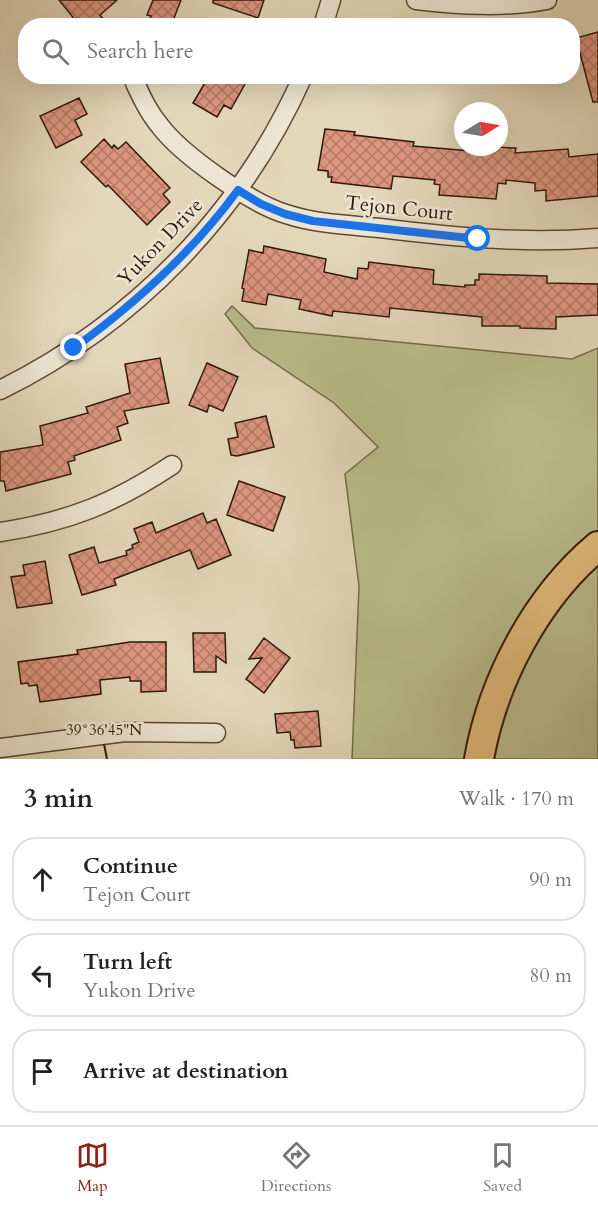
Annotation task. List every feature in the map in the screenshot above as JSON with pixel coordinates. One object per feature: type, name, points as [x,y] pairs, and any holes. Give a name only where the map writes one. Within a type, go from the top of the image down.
[{"type":"main road","points":[[479,759],[490,713],[502,681],[518,650],[550,597],[598,546]]},
{"type":"street","points":[[325,18],[331,0]]},
{"type":"street","points":[[416,0],[493,5],[547,0]]},
{"type":"street","name":"Tejon Court","points":[[135,84],[160,127],[174,141],[238,190],[277,211],[313,221],[478,239],[537,241],[598,238]]},
{"type":"street","name":"Yukon Drive","points":[[0,390],[25,378],[74,348],[119,315],[159,280],[196,242],[238,190],[266,147],[299,84]]},
{"type":"street","points":[[0,532],[32,527],[87,511],[142,484],[172,465]]},
{"type":"street","points":[[0,748],[126,732],[216,733]]},
{"type":"green space","points":[[232,306],[255,328],[572,359],[598,348],[598,759],[352,759],[359,586],[345,474],[378,447],[334,403],[252,348],[225,314]]},
{"type":"building","points":[[59,0],[117,0],[100,15],[102,18],[74,18]]},
{"type":"building","points":[[153,0],[181,0],[174,18],[150,18],[151,16],[147,15]]},
{"type":"building","points":[[213,0],[264,0],[258,18],[213,3]]},
{"type":"building","points":[[598,32],[598,102],[593,102],[580,53],[580,37]]},
{"type":"building","points":[[204,84],[245,84],[231,109],[224,105],[217,117],[193,103]]},
{"type":"building","points":[[79,98],[87,114],[75,120],[82,135],[56,148],[40,116]]},
{"type":"building","points":[[325,129],[414,142],[413,146],[454,150],[454,156],[508,156],[508,148],[516,148],[515,153],[568,149],[569,157],[598,154],[598,196],[546,201],[546,190],[535,191],[535,183],[506,180],[506,184],[498,183],[496,199],[439,195],[440,185],[434,184],[435,180],[393,176],[391,189],[331,182],[332,177],[328,177],[328,171],[318,170]]},
{"type":"building","points":[[104,139],[112,148],[114,145],[118,149],[126,142],[170,188],[163,194],[170,202],[147,225],[108,185],[106,187],[81,162]]},
{"type":"building","points":[[264,246],[326,259],[324,272],[357,279],[358,268],[368,269],[369,262],[434,270],[433,284],[465,287],[465,285],[475,285],[475,280],[479,280],[479,274],[547,276],[547,283],[598,284],[598,315],[556,317],[556,329],[520,328],[520,326],[482,326],[482,317],[390,308],[389,317],[333,311],[332,316],[299,309],[301,300],[268,294],[266,305],[242,301],[249,250],[263,253]]},
{"type":"building","points":[[160,358],[169,403],[124,411],[128,423],[117,427],[121,440],[74,456],[75,460],[68,462],[71,474],[6,491],[4,481],[0,481],[0,452],[43,445],[40,426],[88,413],[86,407],[130,393],[125,364]]},
{"type":"building","points":[[207,363],[238,377],[223,411],[209,405],[207,412],[189,405]]},
{"type":"building","points":[[266,416],[274,447],[237,456],[231,455],[228,439],[238,437],[235,423]]},
{"type":"building","points":[[239,481],[285,497],[273,531],[227,515]]},
{"type":"building","points":[[203,513],[207,523],[216,519],[231,555],[198,569],[190,550],[114,579],[116,585],[82,595],[69,555],[94,547],[99,563],[127,555],[126,551],[139,542],[134,529],[152,522],[156,533]]},
{"type":"building","points":[[45,561],[52,603],[17,608],[11,577],[25,575],[23,565]]},
{"type":"building","points":[[193,633],[225,633],[226,663],[216,656],[216,672],[194,672]]},
{"type":"building","points":[[264,638],[290,658],[264,693],[246,679],[262,658],[249,659]]},
{"type":"building","points":[[130,642],[166,642],[166,691],[141,692],[141,681],[130,681],[130,677],[100,680],[101,694],[40,702],[37,685],[21,684],[18,662],[78,654],[77,650]]},
{"type":"building","points":[[318,711],[321,746],[295,748],[290,732],[277,733],[275,714]]},
{"type":"route","points":[[74,348],[119,315],[159,280],[196,242],[238,190],[261,204],[285,214],[313,221],[478,239]]}]
